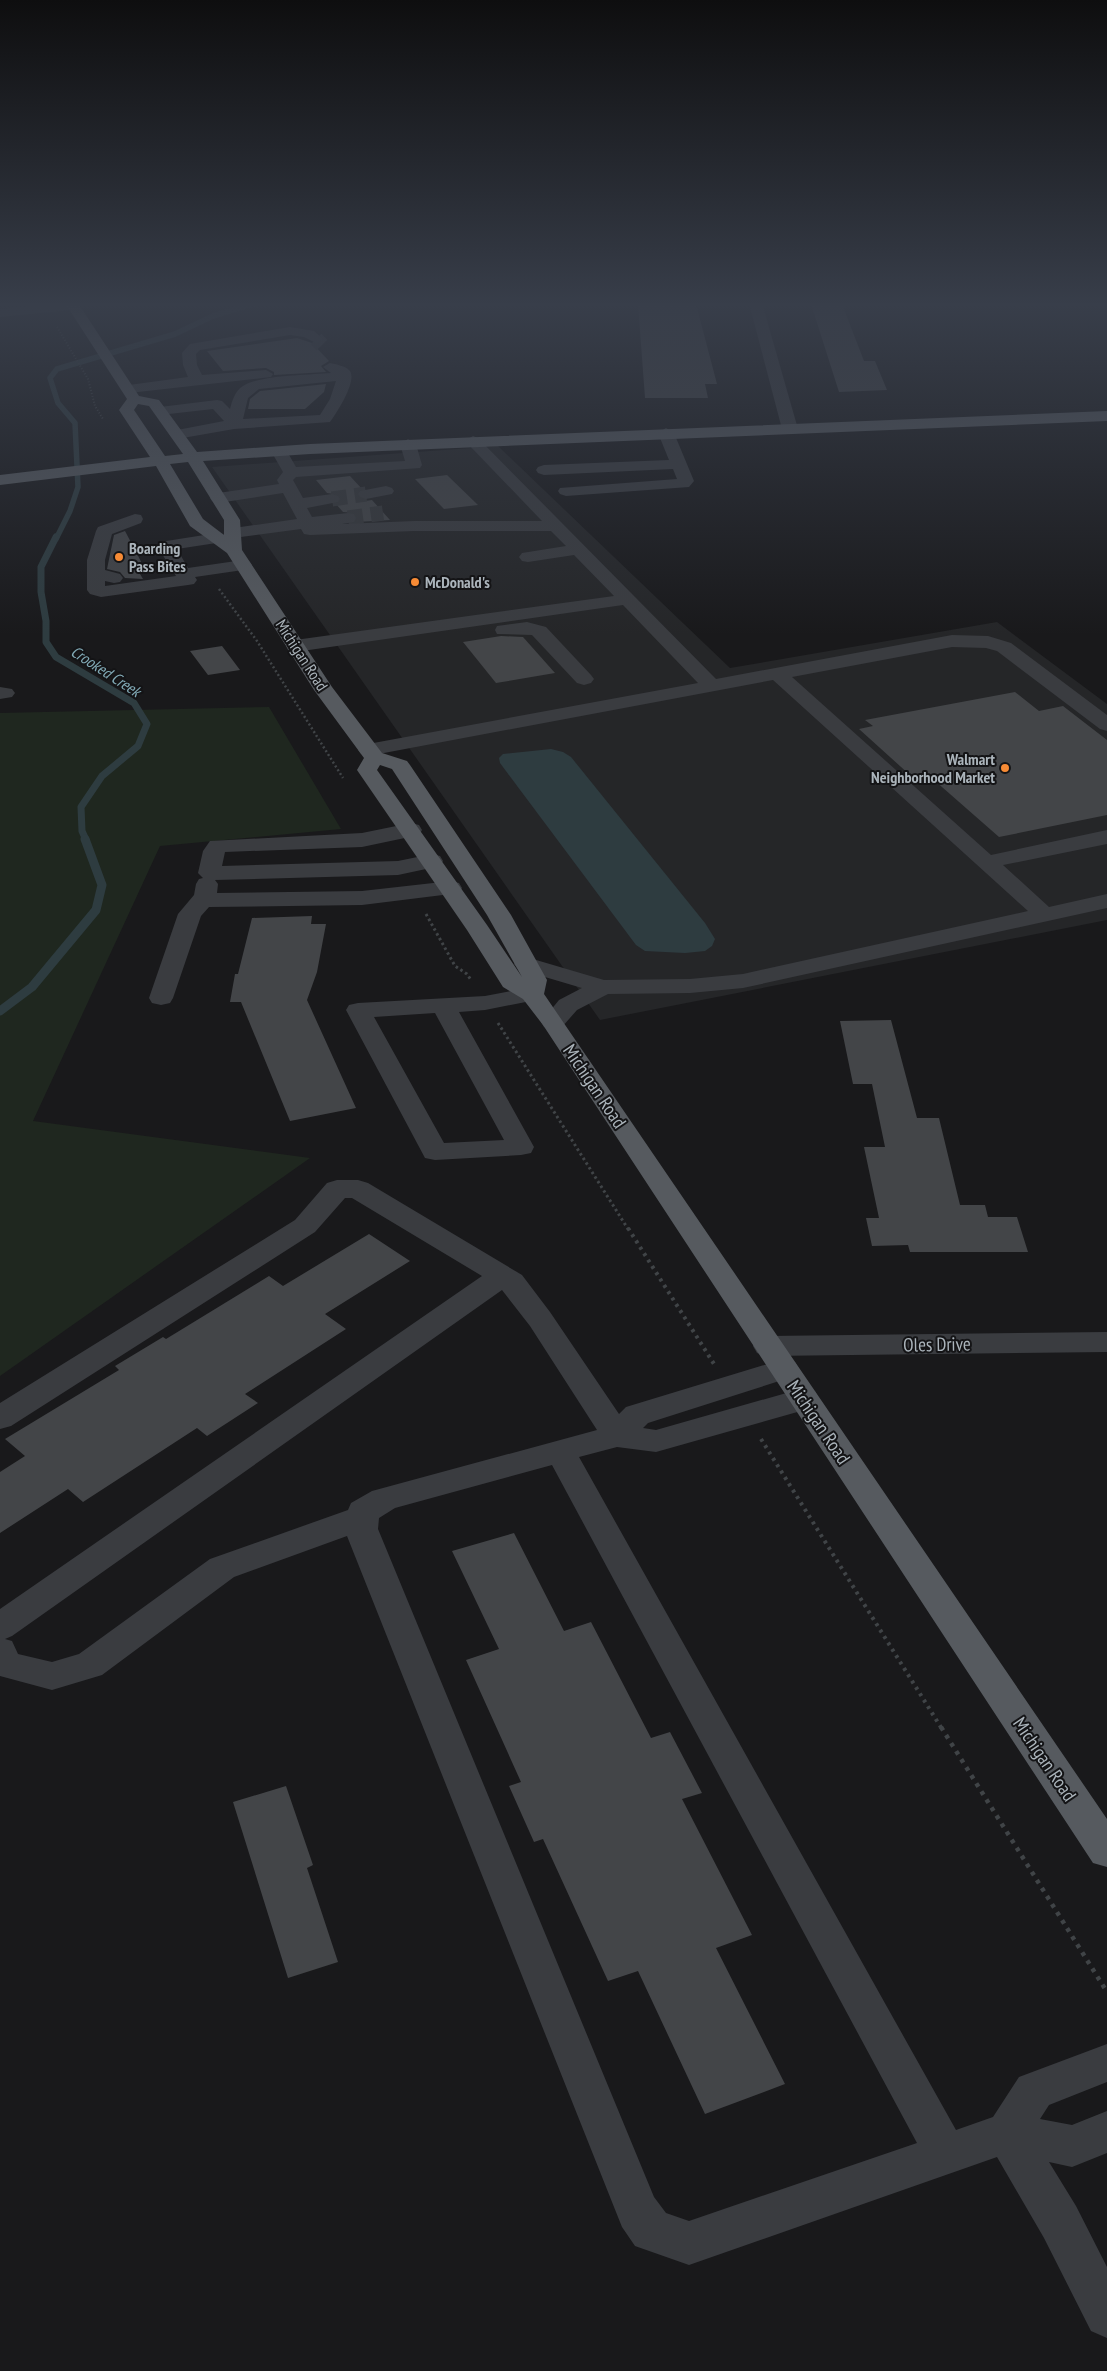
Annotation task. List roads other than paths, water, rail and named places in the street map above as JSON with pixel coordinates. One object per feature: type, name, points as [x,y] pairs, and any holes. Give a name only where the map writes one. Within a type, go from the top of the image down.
[{"type":"main road","name":"Michigan Road","points":[[128,414],[160,460],[196,522],[231,546],[296,646],[371,754],[367,770],[451,888],[512,982],[532,994],[552,1022],[1107,1851]]},
{"type":"main road","name":"Michigan Road","points":[[162,414],[193,457],[232,520],[231,546]]},
{"type":"main road","points":[[0,480],[160,460],[321,448],[1107,416]]},
{"type":"main road","points":[[371,754],[400,765],[499,915],[535,980],[532,994]]},
{"type":"street","points":[[225,414],[234,424]]},
{"type":"street","points":[[234,424],[237,414]]},
{"type":"street","points":[[321,448],[318,433],[328,414]]},
{"type":"street","points":[[786,414],[790,429]]},
{"type":"street","points":[[177,434],[234,424],[325,420]]},
{"type":"street","points":[[566,491],[683,484],[686,481],[666,433]]},
{"type":"street","points":[[473,441],[712,686]]},
{"type":"street","points":[[182,572],[206,571],[231,546],[297,499],[414,465],[408,444]]},
{"type":"street","points":[[279,451],[310,530],[414,526],[556,526]]},
{"type":"street","points":[[544,470],[679,464]]},
{"type":"street","points":[[218,498],[297,499],[336,504],[297,499]]},
{"type":"street","points":[[146,528],[188,580],[101,592],[96,590],[96,560],[104,531],[146,528],[231,546]]},
{"type":"street","points":[[528,557],[578,549]]},
{"type":"street","points":[[296,646],[628,599]]},
{"type":"street","points":[[384,615],[396,632]]},
{"type":"street","points":[[419,644],[514,628],[534,629],[571,622]]},
{"type":"street","points":[[534,629],[543,634],[584,679]]},
{"type":"street","points":[[371,754],[712,686],[952,641],[988,642],[1004,647],[1107,726]]},
{"type":"street","points":[[777,674],[1044,914]]},
{"type":"street","points":[[161,998],[190,914],[205,897],[214,851],[218,846],[362,840],[411,830]]},
{"type":"street","points":[[987,862],[1107,837]]},
{"type":"street","points":[[209,873],[398,868],[432,861]]},
{"type":"street","points":[[202,900],[362,898],[451,888]]},
{"type":"street","points":[[526,964],[603,987],[690,986],[743,981],[1107,901]]},
{"type":"street","points":[[552,1022],[568,1005],[603,987]]},
{"type":"street","points":[[443,1006],[521,1147],[434,1152],[358,1010],[485,1003],[532,994]]},
{"type":"street","points":[[0,1418],[305,1226],[337,1189],[358,1189],[512,1282],[540,1319],[616,1436]]},
{"type":"street","points":[[0,1627],[502,1276]]},
{"type":"street","name":"Oles Drive","points":[[616,1436],[637,1414],[728,1387],[776,1357],[1107,1342]]},
{"type":"street","points":[[804,1399],[656,1441],[616,1436],[384,1498],[363,1512],[362,1530],[376,1566],[638,2212],[651,2230],[689,2243],[1007,2133],[1072,2146],[1107,2132]]},
{"type":"street","points":[[560,1451],[946,2154]]},
{"type":"street","points":[[0,1651],[5,1664],[52,1676],[90,1666],[222,1568],[363,1517]]},
{"type":"street","points":[[1007,2133],[1034,2091],[1107,2063]]},
{"type":"street","points":[[1007,2133],[1060,2222],[1107,2315]]},
{"type":"waterway","name":"Crooked Creek","points":[[56,539],[70,511],[78,487],[75,423],[67,414]]},
{"type":"waterway","name":"Crooked Creek","points":[[56,537],[41,567],[41,592],[46,621],[46,642],[56,657],[134,703],[147,724],[138,746],[102,776],[81,807],[82,831],[86,840]]},
{"type":"waterway","name":"Crooked Creek","points":[[0,1011],[32,987],[96,910],[102,885],[85,839]]},
{"type":"tunnel","points":[[332,499],[366,494]]},
{"type":"tunnel","points":[[348,518],[383,513]]},
{"type":"place","name":"Boarding Pass Bites","points":[[119,557]]},
{"type":"place","name":"McDonald's","points":[[415,582]]},
{"type":"place","name":"Walmart Neighborhood Market","points":[[1005,768]]}]
